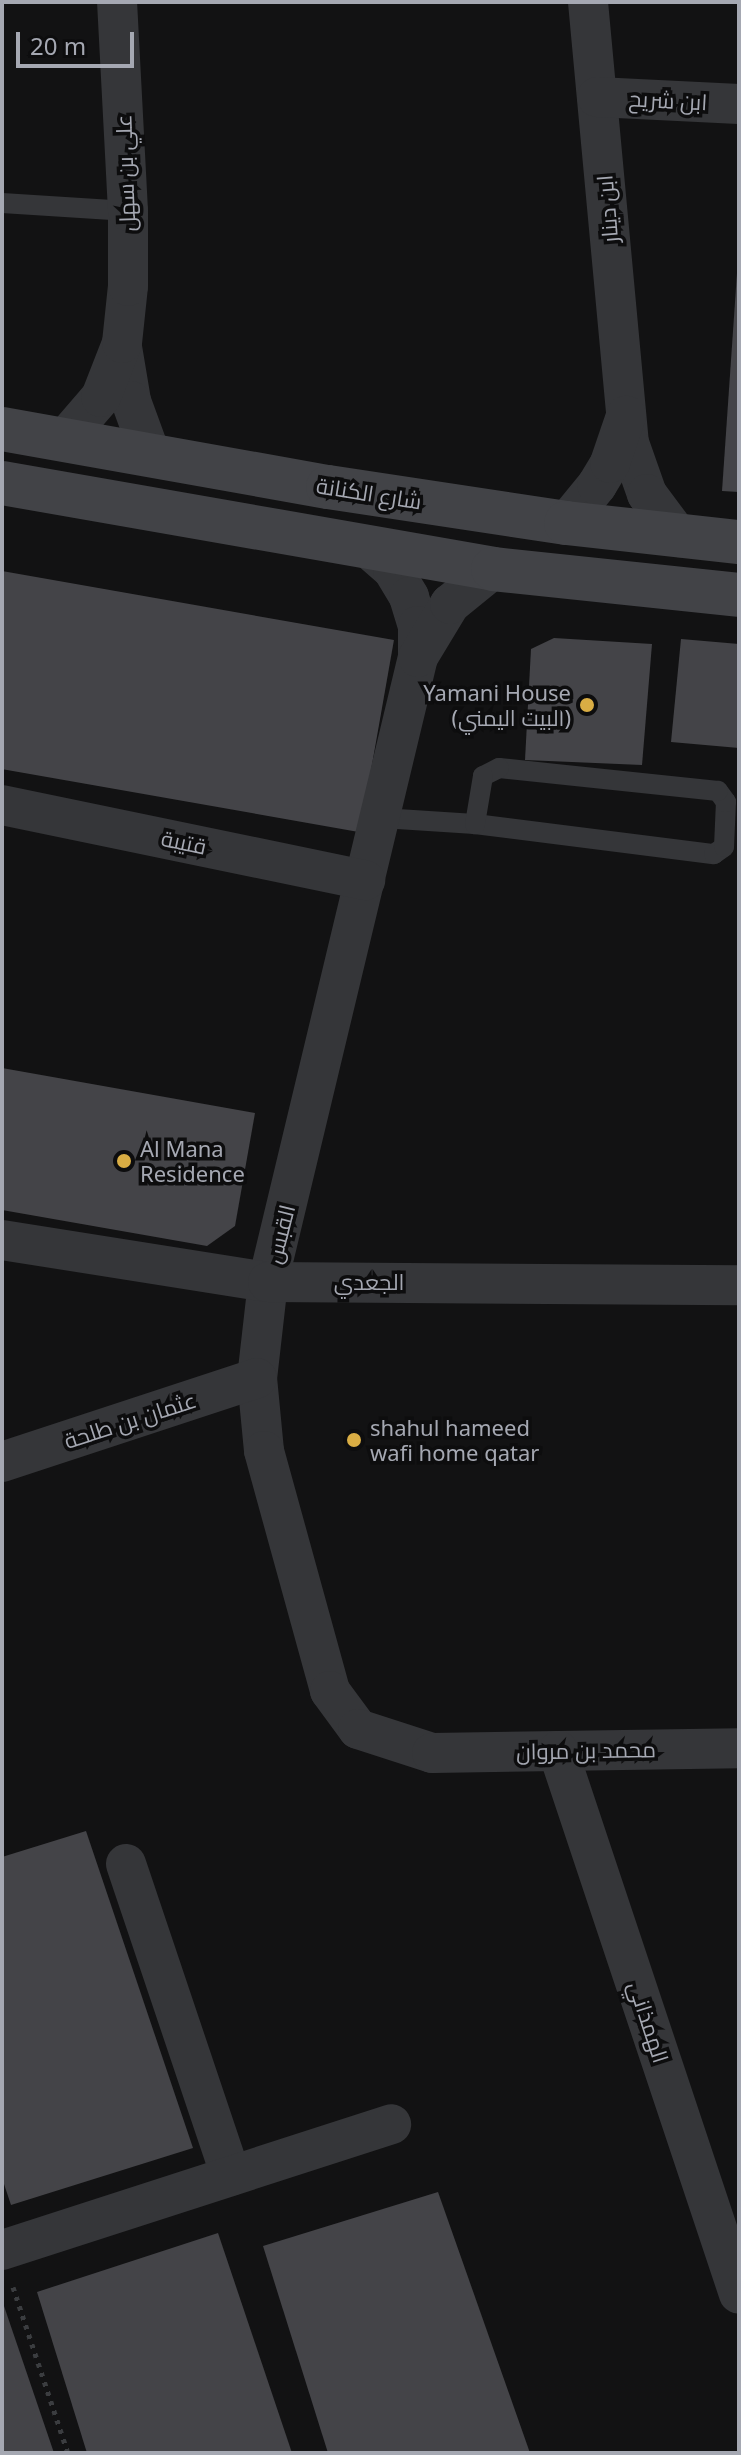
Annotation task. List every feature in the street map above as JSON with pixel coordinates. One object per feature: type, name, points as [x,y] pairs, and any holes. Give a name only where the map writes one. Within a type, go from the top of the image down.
[{"type":"street","name":"علي بن سهل","points":[[117,2],[128,211],[128,286],[122,343],[131,401],[151,456]]},
{"type":"street","name":"ابن دينار","points":[[588,2],[629,443],[641,481],[661,517],[679,537]]},
{"type":"street","name":"ابن شريح","points":[[597,97],[739,104]]},
{"type":"street","name":"علي بن سهل","points":[[63,441],[101,397],[122,343]]},
{"type":"street","name":"ابن دينار","points":[[566,523],[597,485],[610,463],[626,416]]},
{"type":"street","name":"شارع الكنانة","points":[[2,429],[566,523],[739,542]]},
{"type":"street","points":[[2,483],[493,569],[739,595]]},
{"type":"street","name":"القبس","points":[[368,548],[393,570],[409,597],[418,626],[418,657],[382,818],[268,1282],[257,1378],[264,1451],[330,1691],[358,1729],[432,1753]]},
{"type":"street","name":"القبس","points":[[418,657],[450,604],[493,569]]},
{"type":"street","name":"قتيبة","points":[[2,805],[365,880]]},
{"type":"street","name":"الجعدي","points":[[2,1240],[268,1282],[739,1285]]},
{"type":"street","name":"عثمان بن طلحة","points":[[2,1462],[257,1378]]},
{"type":"street","name":"محمد بن مروان","points":[[432,1753],[739,1748]]},
{"type":"street","name":"الهمذاني","points":[[558,1751],[739,2294]]},
{"type":"street","points":[[126,1864],[231,2176]]},
{"type":"street","points":[[7,2266],[231,2176],[391,2124]]},
{"type":"lane","points":[[2,203],[128,211]]},
{"type":"lane","points":[[382,818],[475,824],[714,854],[724,847],[726,802],[718,791],[499,768],[483,776],[475,824]]},
{"type":"path","points":[[7,2266],[68,2453]]},
{"type":"building","points":[[739,273],[739,492],[722,491]]},
{"type":"building","points":[[2,571],[394,640],[360,832],[2,769]]},
{"type":"building","name":"Yamani House (البيت اليمني)","points":[[554,638],[652,644],[642,765],[525,760],[531,649]]},
{"type":"building","points":[[681,639],[739,644],[739,748],[671,742]]},
{"type":"building","name":"Al Mana Residence","points":[[2,1068],[255,1113],[235,1226],[207,1246],[2,1210]]},
{"type":"building","points":[[86,1831],[193,2148],[11,2205],[2,2178],[2,1857]]},
{"type":"building","points":[[438,2192],[530,2453],[328,2453],[263,2246]]},
{"type":"building","points":[[218,2233],[292,2453],[87,2453],[37,2292]]},
{"type":"building","points":[[4,2306],[54,2453],[2,2453]]},
{"type":"place","name":"Yamani House (البيت اليمني)","points":[[587,705]]},
{"type":"place","name":"Al Mana Residence","points":[[124,1161]]},
{"type":"place","name":"shahul hameed wafi home qatar","points":[[354,1440]]}]
